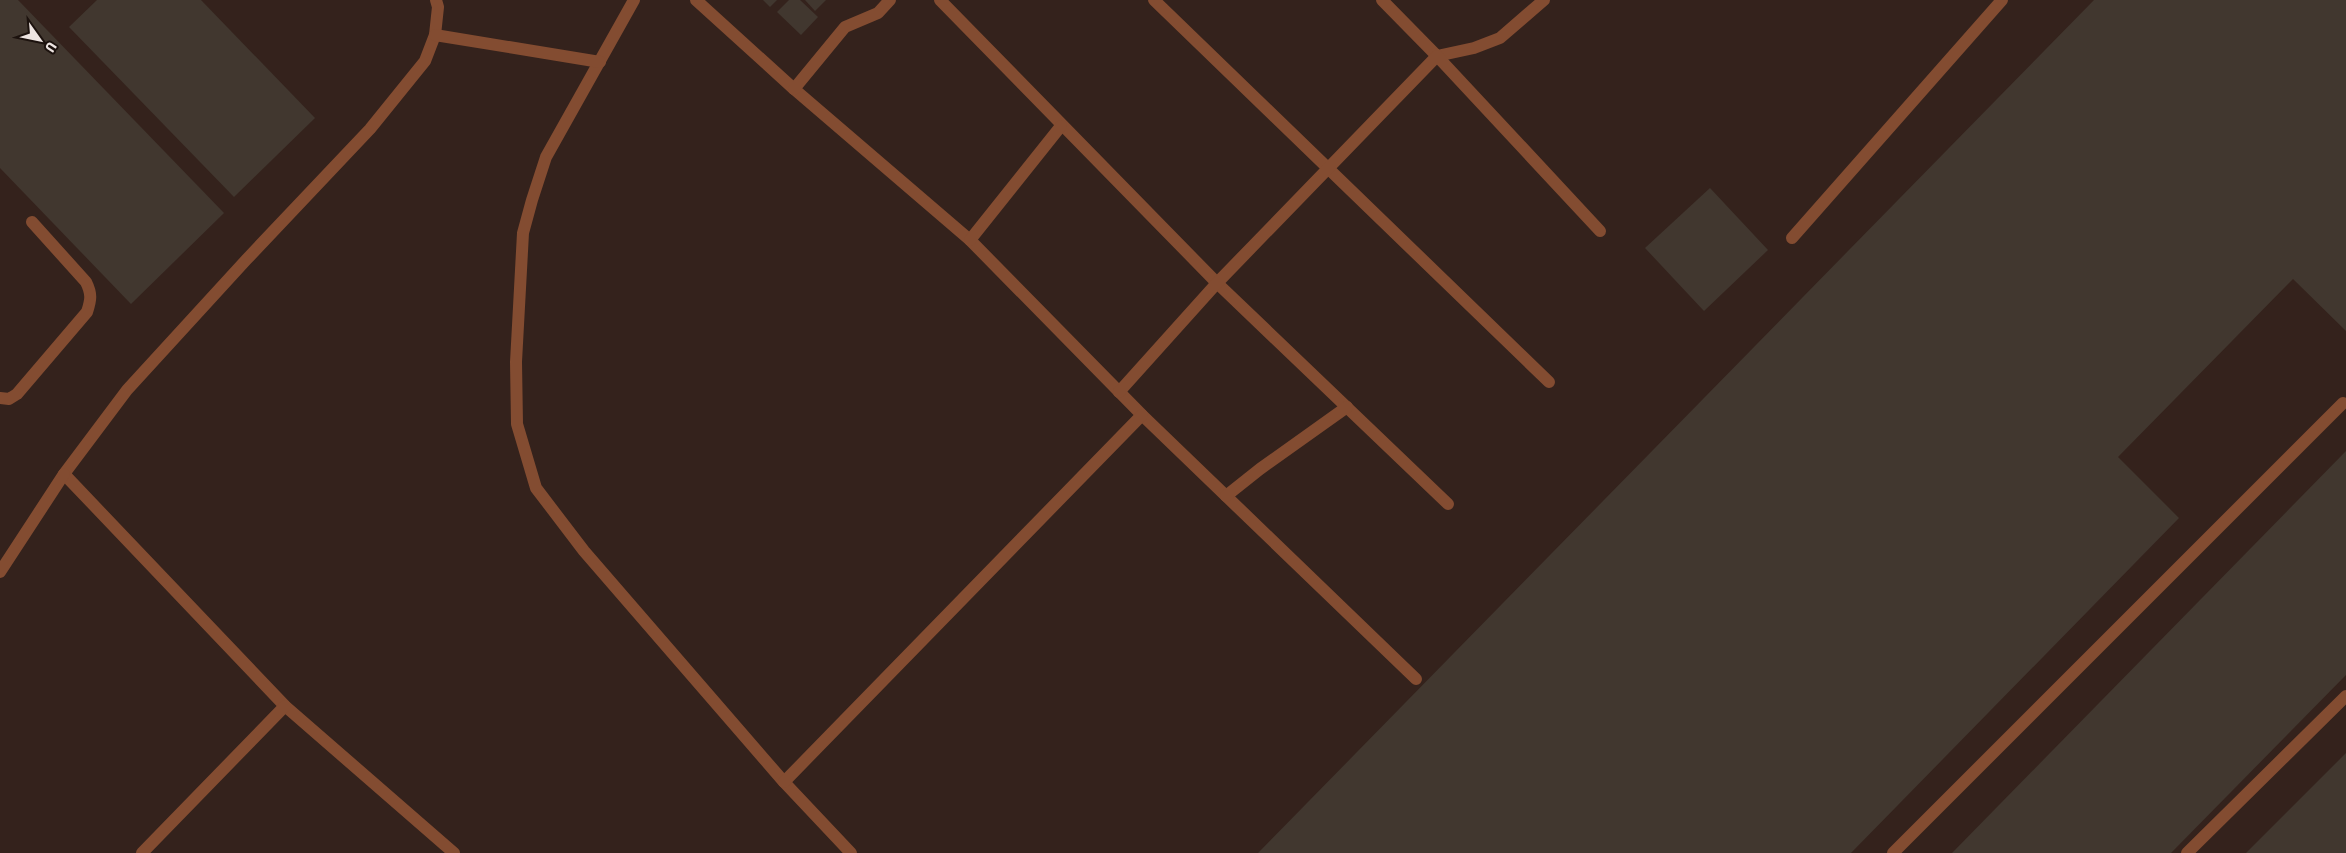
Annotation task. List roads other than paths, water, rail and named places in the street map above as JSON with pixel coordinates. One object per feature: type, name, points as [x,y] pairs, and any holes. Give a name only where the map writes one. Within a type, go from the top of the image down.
[{"type":"lane","points":[[0,572],[64,474],[127,390],[370,129],[425,61],[435,34],[438,7],[436,0]]},
{"type":"lane","points":[[634,0],[546,157],[523,233],[516,362],[517,424],[536,488],[584,551],[784,782],[851,853]]},
{"type":"lane","points":[[696,0],[794,89],[970,240],[1142,415],[1416,679]]},
{"type":"lane","points":[[794,89],[846,27],[878,13],[890,0]]},
{"type":"lane","points":[[940,0],[1061,126],[1216,282],[1448,504]]},
{"type":"lane","points":[[1154,0],[1549,382]]},
{"type":"lane","points":[[1382,0],[1437,56],[1600,231]]},
{"type":"lane","points":[[1119,392],[1216,282],[1437,56],[1474,48],[1500,38],[1544,0]]},
{"type":"lane","points":[[1792,238],[2002,0]]},
{"type":"lane","points":[[435,34],[600,62]]},
{"type":"lane","points":[[970,240],[1061,126]]},
{"type":"lane","points":[[0,398],[8,399],[16,394],[86,312],[91,301],[91,292],[86,282],[32,222]]},
{"type":"lane","points":[[1893,853],[2343,403]]},
{"type":"lane","points":[[1226,496],[1260,468],[1347,407]]},
{"type":"lane","points":[[784,782],[1142,415]]},
{"type":"lane","points":[[64,474],[285,706],[454,853]]},
{"type":"lane","points":[[2187,853],[2346,696]]},
{"type":"lane","points":[[142,853],[285,706]]}]
